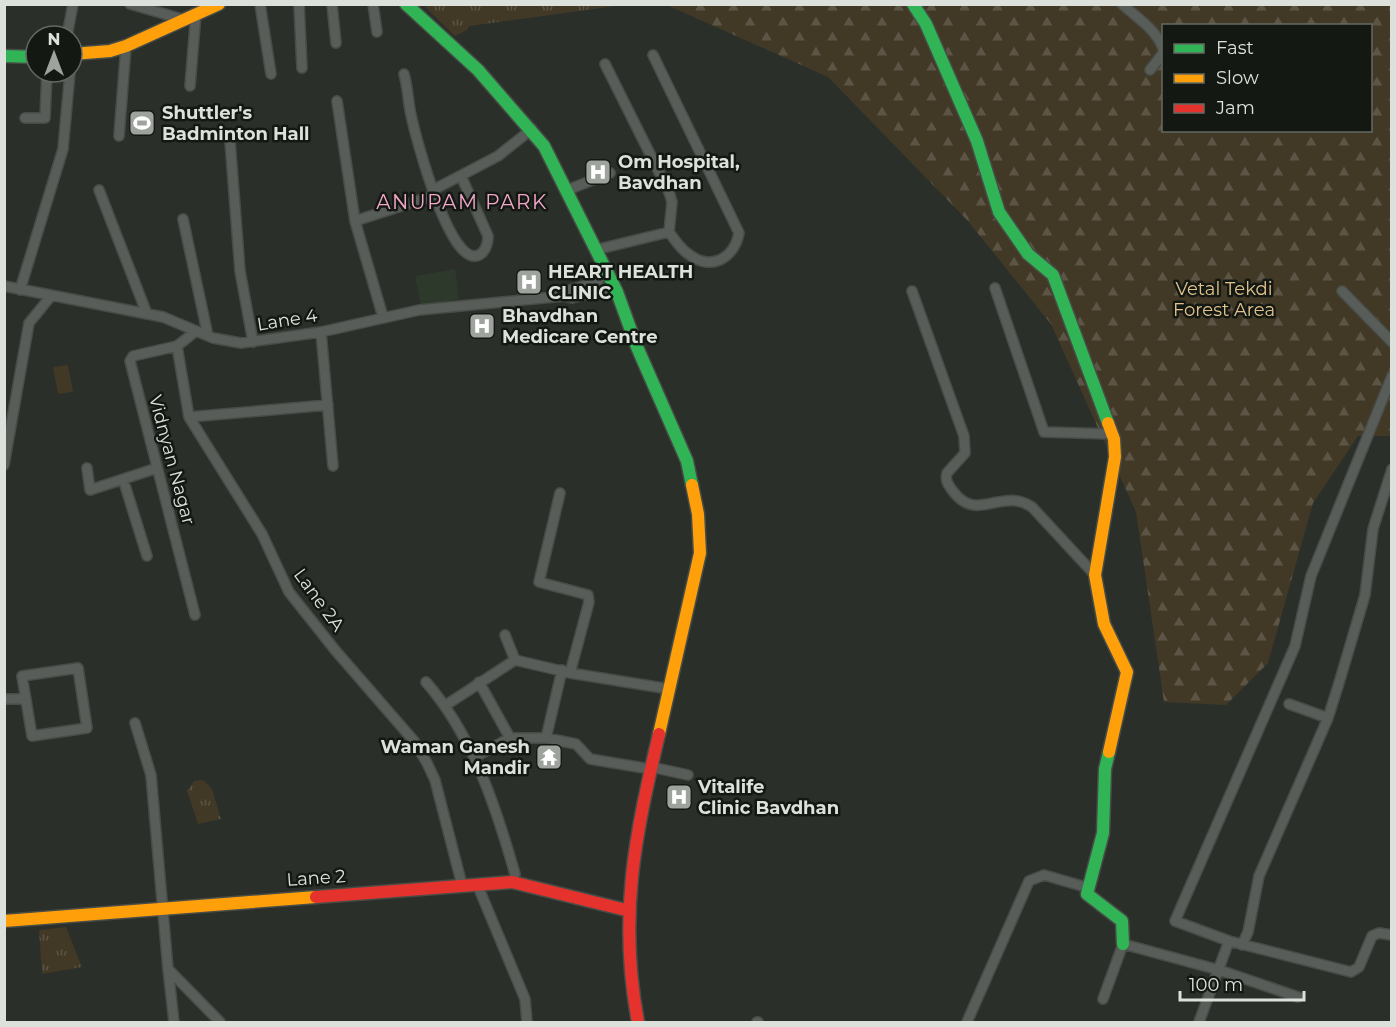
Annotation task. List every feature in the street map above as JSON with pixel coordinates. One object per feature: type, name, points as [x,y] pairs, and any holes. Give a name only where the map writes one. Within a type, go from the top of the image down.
[{"type":"street","points":[[70,24],[74,4]]},
{"type":"street","points":[[130,4],[182,19]]},
{"type":"street","points":[[84,54],[110,51],[126,46],[219,4]]},
{"type":"street","points":[[260,4],[271,74]]},
{"type":"street","points":[[299,4],[302,68]]},
{"type":"street","points":[[332,4],[336,43]]},
{"type":"street","points":[[373,4],[377,32]]},
{"type":"street","points":[[406,4],[478,70],[532,129],[544,146],[615,287],[637,347],[687,461],[698,514],[700,553],[648,767]]},
{"type":"street","points":[[913,4],[926,24],[977,141],[999,212],[1009,231],[1028,254],[1053,274],[1112,434],[1114,457],[1095,575],[1104,624],[1127,672],[1105,769],[1103,833],[1089,888],[1089,898],[1122,921],[1123,944],[1103,999]]},
{"type":"street","points":[[1122,4],[1157,36],[1162,46]]},
{"type":"street","points":[[190,86],[196,13]]},
{"type":"street","points":[[118,136],[126,46]]},
{"type":"street","points":[[605,64],[669,192],[672,202],[669,232],[687,253],[699,260],[713,262],[724,260],[733,251],[739,233],[653,55]]},
{"type":"street","points":[[1150,70],[1162,55]]},
{"type":"street","points":[[4,56],[24,57]]},
{"type":"street","points":[[404,74],[419,147],[434,192],[456,244],[468,255],[477,256],[488,244],[488,236],[461,176]]},
{"type":"street","points":[[25,118],[45,118],[46,84]]},
{"type":"street","points":[[20,290],[63,149],[69,84]]},
{"type":"street","points":[[338,101],[355,220],[383,317]]},
{"type":"street","points":[[355,220],[434,192],[498,156],[532,129]]},
{"type":"street","points":[[230,141],[240,271],[253,342]]},
{"type":"street","points":[[565,191],[610,173]]},
{"type":"street","points":[[99,190],[147,314]]},
{"type":"street","points":[[183,219],[208,336]]},
{"type":"street","points":[[595,250],[669,232]]},
{"type":"street","name":"Lane 4","points":[[564,296],[569,290],[598,282],[604,267]]},
{"type":"street","name":"Lane 4","points":[[4,286],[163,317],[208,336],[241,343],[321,332],[419,309],[564,296],[572,298],[615,287]]},
{"type":"street","points":[[995,288],[1044,432],[1112,434]]},
{"type":"street","points":[[912,291],[964,436],[965,453],[947,473],[947,482],[967,504],[982,506],[1010,499],[1023,501],[1032,507],[1095,575]]},
{"type":"street","points":[[1342,291],[1392,342]]},
{"type":"street","points":[[4,465],[29,323],[51,296]]},
{"type":"street","points":[[177,346],[196,331]]},
{"type":"street","points":[[321,332],[333,466]]},
{"type":"street","name":"Lane 2A","points":[[177,346],[189,417],[262,534],[289,592],[335,650],[414,741],[427,763],[435,780],[462,885]]},
{"type":"street","name":"Vidnyan Nagar","points":[[177,346],[133,357],[130,361],[195,615]]},
{"type":"street","points":[[1392,376],[1311,576],[1291,656],[1175,921],[1242,945],[1351,972],[1359,967],[1372,936],[1378,933],[1392,935]]},
{"type":"street","points":[[189,417],[328,405]]},
{"type":"street","points":[[87,468],[90,490],[157,468]]},
{"type":"street","points":[[1242,945],[1248,932],[1259,876],[1328,718],[1365,595],[1373,529],[1392,469]]},
{"type":"street","points":[[123,479],[147,555]]},
{"type":"street","points":[[546,738],[589,602],[588,595],[539,582],[561,493]]},
{"type":"street","points":[[505,635],[515,660]]},
{"type":"street","points":[[446,705],[515,660],[663,688]]},
{"type":"street","points":[[630,1023],[620,966],[623,909],[663,688],[668,670],[675,663]]},
{"type":"street","points":[[78,668],[87,728],[32,736],[26,699],[22,676],[78,668]]},
{"type":"street","points":[[426,682],[446,705],[475,757],[515,874]]},
{"type":"street","points":[[479,682],[510,738]]},
{"type":"street","points":[[4,699],[26,699]]},
{"type":"street","points":[[1289,704],[1328,718]]},
{"type":"street","points":[[135,723],[151,775],[161,908],[174,1023]]},
{"type":"street","points":[[475,757],[510,738],[546,738],[576,744],[590,759],[688,775]]},
{"type":"street","points":[[967,1023],[1029,881],[1044,875],[1089,888]]},
{"type":"street","name":"Lane 2","points":[[4,921],[512,882],[623,909]]},
{"type":"street","points":[[477,884],[525,999],[527,1023]]},
{"type":"street","points":[[623,909],[628,966],[638,1023]]},
{"type":"street","points":[[1199,1023],[1229,941]]},
{"type":"street","points":[[1123,944],[1219,970],[1298,997]]},
{"type":"street","points":[[168,969],[220,1023]]},
{"type":"shaded area","points":[[455,269],[459,299],[421,306],[415,276]]},
{"type":"green space","points":[[423,5],[623,5],[469,26],[467,30],[455,36]]},
{"type":"green space","name":"Vetal Tekdi Forest Area","points":[[667,5],[1391,5],[1391,436],[1358,436],[1313,503],[1268,663],[1226,705],[1164,702],[1136,512],[1051,324],[967,220],[828,77]]},
{"type":"green space","name":"Shuttler's Badminton Hall","points":[[133,112],[153,113],[152,134],[132,133]]},
{"type":"green space","points":[[68,365],[73,392],[58,394],[53,367]]},
{"type":"green space","points":[[203,780],[212,789],[221,819],[198,824],[187,791],[194,781]]},
{"type":"green space","points":[[66,927],[82,967],[42,974],[39,930]]},
{"type":"traffic: fast","points":[[406,4],[478,70],[544,146],[617,292],[637,347],[687,461],[692,485]]},
{"type":"traffic: fast","points":[[913,4],[926,24],[977,141],[999,212],[1028,254],[1053,275],[1108,423]]},
{"type":"traffic: fast","points":[[4,56],[24,57]]},
{"type":"traffic: fast","points":[[1109,752],[1105,769],[1103,833],[1087,894],[1122,921],[1123,944]]},
{"type":"traffic: slow","points":[[84,53],[110,51],[126,46],[219,4]]},
{"type":"traffic: slow","points":[[1108,423],[1114,439],[1115,457],[1095,575],[1104,624],[1127,672],[1109,752]]},
{"type":"traffic: slow","points":[[659,734],[700,553],[698,514],[692,485]]},
{"type":"traffic: slow","points":[[4,921],[316,897]]},
{"type":"traffic: jam","points":[[638,1022],[629,947],[632,877],[643,807],[659,734]]},
{"type":"traffic: jam","points":[[316,897],[512,882],[626,910]]},
{"type":"place","name":"Shuttler's Badminton Hall","points":[[142,123]]},
{"type":"place","name":"Om Hospital, Bavdhan","points":[[598,172]]},
{"type":"place","name":"HEART HEALTH CLINIC","points":[[529,282]]},
{"type":"place","name":"Bhavdhan Medicare Centre","points":[[482,326]]},
{"type":"place","name":"Waman Ganesh Mandir","points":[[549,757]]},
{"type":"place","name":"Vitalife Clinic Bavdhan","points":[[679,797]]},
{"type":"district","name":"ANUPAM PARK","points":[[462,202]]}]
